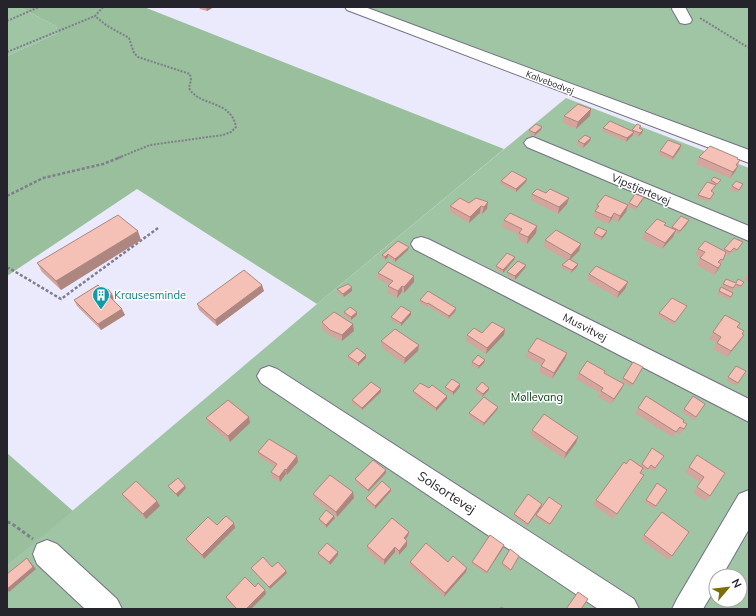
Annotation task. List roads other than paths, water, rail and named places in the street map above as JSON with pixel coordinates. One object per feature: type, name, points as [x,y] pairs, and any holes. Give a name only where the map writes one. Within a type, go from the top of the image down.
[{"type":"street","name":"Kalvebodvej","points":[[352,7],[749,157]]},
{"type":"street","name":"Vipstjertevej","points":[[533,143],[749,234]]},
{"type":"street","name":"Musvitvej","points":[[421,244],[749,411]]},
{"type":"street","name":"Solsortevej","points":[[269,376],[624,609]]},
{"type":"street","points":[[687,609],[749,503]]},
{"type":"street","points":[[46,554],[107,609]]},
{"type":"place","name":"Krausesminde","points":[[101,310]]},
{"type":"park label","name":"Møllevang","points":[[537,397]]}]
